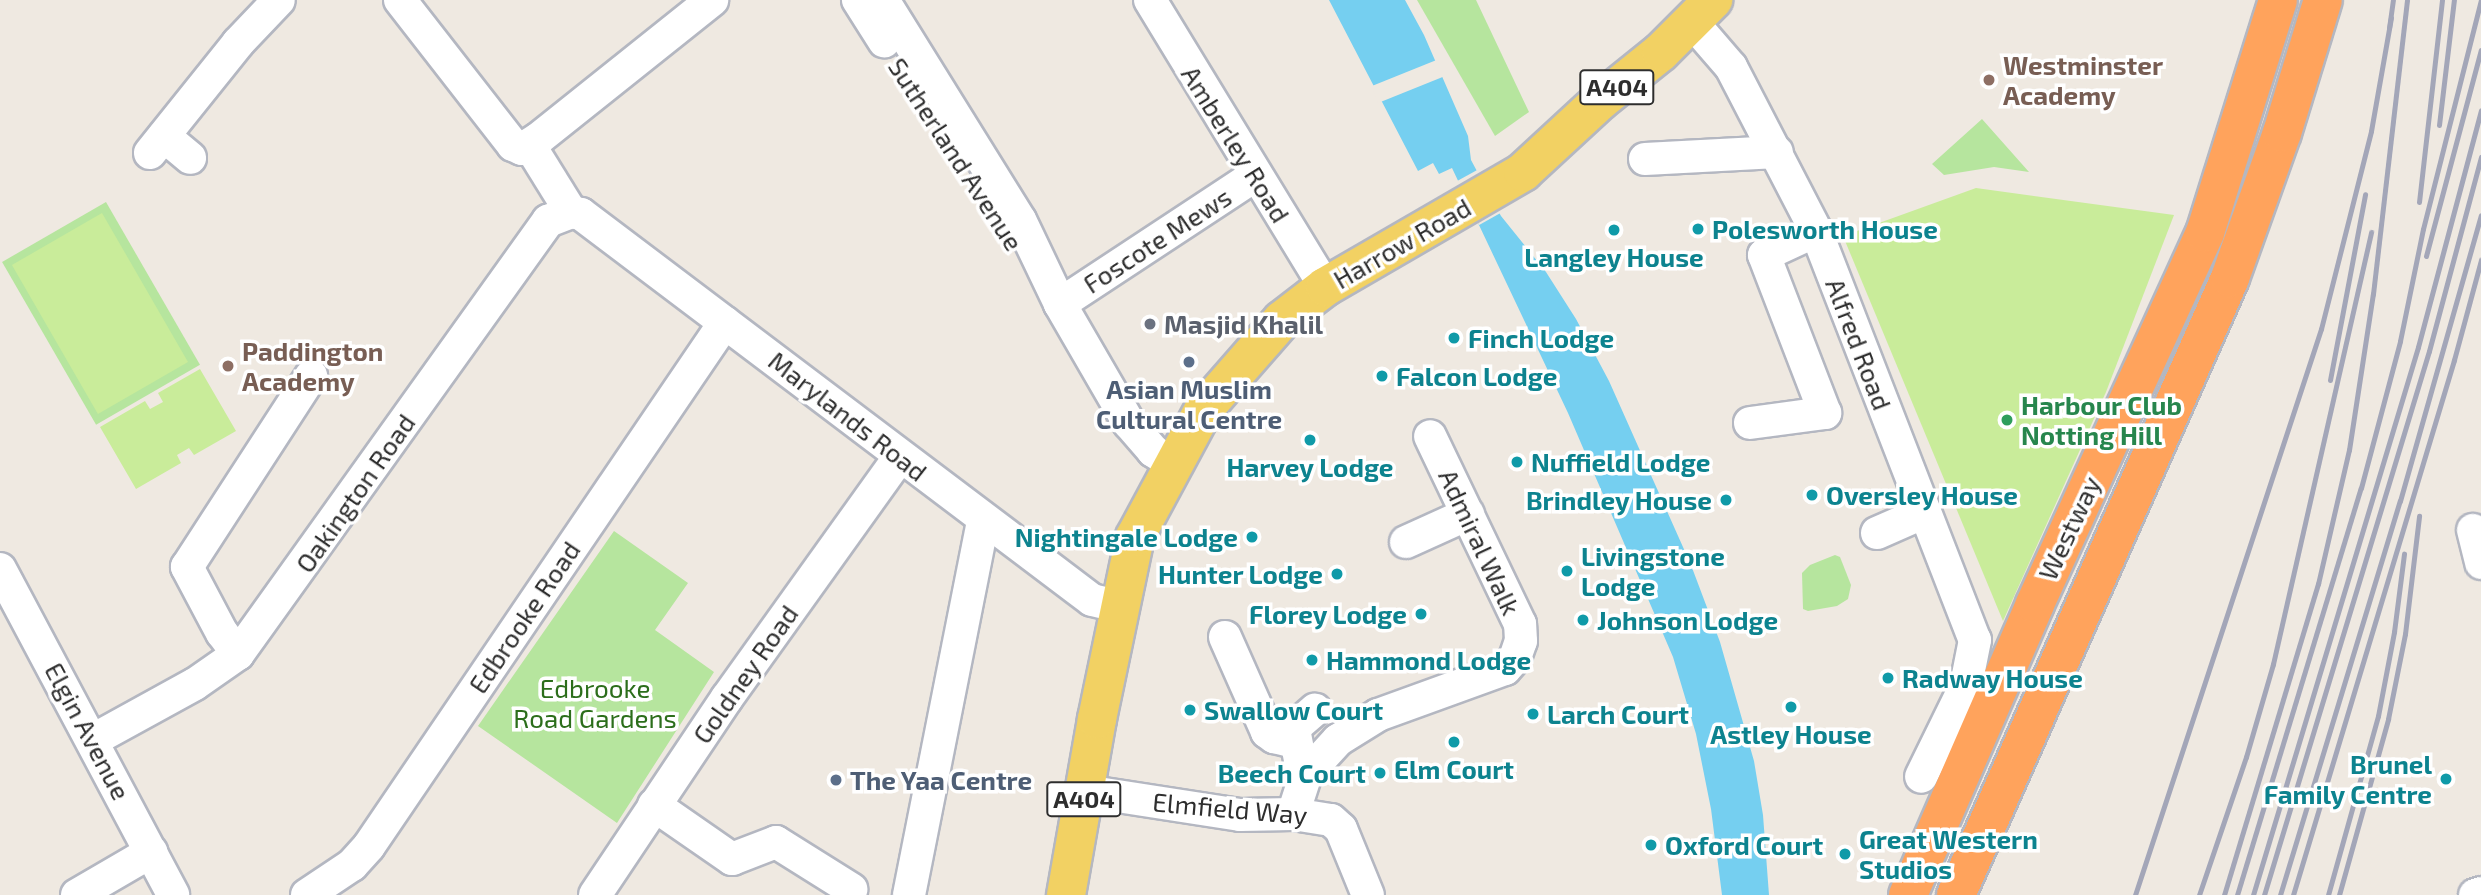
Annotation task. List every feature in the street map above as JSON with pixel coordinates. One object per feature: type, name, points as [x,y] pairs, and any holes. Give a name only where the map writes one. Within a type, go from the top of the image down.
[{"type":"highway","name":"Westway","points":[[1908,895],[2035,604],[2205,233],[2278,0]]},
{"type":"highway","name":"Westway","points":[[1956,895],[2230,278],[2277,145],[2323,0]]},
{"type":"main road","name":"Harrow Road","points":[[1066,895],[1119,606],[1135,537],[1172,463],[1204,409],[1245,359],[1282,320],[1325,287],[1509,181],[1714,7]]},
{"type":"street","points":[[190,158],[157,145],[238,43],[279,0]]},
{"type":"street","name":"Marylands Road","points":[[400,0],[576,213],[725,322],[1092,600],[1119,606]]},
{"type":"street","points":[[521,145],[712,0]]},
{"type":"street","name":"Sutherland Avenue","points":[[858,0],[1002,232],[1060,304]]},
{"type":"street","name":"Sutherland Avenue","points":[[883,0],[1020,219],[1060,304],[1129,423],[1153,451],[1172,463]]},
{"type":"street","name":"Amberley Road","points":[[1150,0],[1254,176],[1325,287]]},
{"type":"street","name":"Alfred Road","points":[[1714,7],[1731,67],[1816,231],[1975,640],[1966,685],[1921,777]]},
{"type":"street","points":[[1645,159],[1777,152]]},
{"type":"street","name":"Foscote Mews","points":[[1060,304],[1254,176]]},
{"type":"street","name":"Oakington Road","points":[[93,740],[195,684],[238,654],[548,221],[576,213]]},
{"type":"street","points":[[1750,423],[1825,413],[1764,255],[1816,231]]},
{"type":"street","name":"Edbrooke Road","points":[[307,895],[352,865],[369,846],[725,322]]},
{"type":"street","points":[[238,654],[222,633],[187,567],[312,376]]},
{"type":"street","name":"Admiral Walk","points":[[1293,814],[1305,776],[1338,740],[1378,715],[1505,669],[1515,658],[1521,641],[1520,624],[1430,436]]},
{"type":"street","name":"Goldney Road","points":[[594,895],[654,805],[900,456]]},
{"type":"street","points":[[1877,533],[1925,512]]},
{"type":"street","points":[[1406,542],[1468,514]]},
{"type":"street","points":[[909,895],[983,520]]},
{"type":"street","points":[[2473,530],[2481,563]]},
{"type":"street","name":"Elgin Avenue","points":[[3,582],[93,740],[173,895]]},
{"type":"street","points":[[1225,637],[1267,732],[1273,737],[1294,742]]},
{"type":"street","points":[[1305,776],[1294,742],[1296,724],[1315,710]]},
{"type":"street","name":"Elmfield Way","points":[[1085,791],[1248,816],[1293,814],[1317,816],[1338,823],[1368,895]]},
{"type":"street","points":[[654,805],[732,859],[776,842],[851,889]]},
{"type":"street","points":[[77,895],[151,852]]},
{"type":"street","points":[[2475,895],[2481,893]]},
{"type":"green space","points":[[1417,0],[1476,0],[1529,112],[1495,136]]},
{"type":"green space","points":[[1982,119],[2029,172],[1994,167],[1944,175],[1932,164]]},
{"type":"green space","name":"Harbour Club Notting Hill","points":[[1976,188],[2174,215],[2106,392],[2003,621],[1843,236]]},
{"type":"green space","points":[[106,202],[200,365],[96,425],[2,262]]},
{"type":"green space","points":[[102,213],[188,362],[98,414],[12,265]]},
{"type":"green space","points":[[200,369],[236,431],[194,455],[189,448],[177,455],[181,463],[136,489],[100,427],[145,401],[150,409],[163,402],[158,393]]},
{"type":"green space","name":"Edbrooke Road Gardens","points":[[614,531],[688,583],[655,630],[714,672],[617,823],[478,726]]},
{"type":"green space","points":[[1835,555],[1840,557],[1851,585],[1848,599],[1837,606],[1808,611],[1803,609],[1802,573],[1810,565]]},
{"type":"water","points":[[1329,0],[1405,0],[1424,35],[1468,136],[1471,160],[1501,216],[1546,272],[1576,319],[1609,381],[1691,565],[1720,642],[1754,761],[1763,815],[1769,895],[1722,895],[1711,809],[1696,734],[1673,657],[1568,413],[1452,168],[1439,174],[1433,163],[1418,171]]},
{"type":"pier","points":[[1439,59],[1446,76],[1378,103],[1371,86]]},
{"type":"pier","points":[[1479,169],[1503,212],[1479,225],[1455,182]]},
{"type":"railway","points":[[2389,28],[2393,0]]},
{"type":"railway","points":[[2224,895],[2318,584],[2349,450],[2373,294],[2407,0]]},
{"type":"railway","points":[[2419,202],[2442,0]]},
{"type":"railway","points":[[2439,125],[2454,0]]},
{"type":"railway","points":[[2237,895],[2361,488],[2400,341],[2423,229],[2481,0]]},
{"type":"railway","points":[[2135,895],[2321,329],[2371,131],[2391,18]]},
{"type":"railway","points":[[2426,256],[2481,50]]},
{"type":"railway","points":[[2253,895],[2418,347],[2481,110]]},
{"type":"railway","points":[[2264,895],[2429,351],[2481,157]]},
{"type":"railway","points":[[2330,380],[2365,194]]},
{"type":"railway","points":[[2280,895],[2400,501],[2481,215]]},
{"type":"railway","points":[[2199,895],[2246,757],[2273,664],[2371,232]]},
{"type":"railway","points":[[2293,895],[2454,360],[2481,260]]},
{"type":"railway","points":[[2339,895],[2388,719],[2405,634],[2419,516]]},
{"type":"railway","points":[[2328,895],[2378,716],[2394,632],[2404,554]]},
{"type":"place","name":"Westminster Academy","points":[[1989,80]]},
{"type":"place","name":"Polesworth House","points":[[1698,229]]},
{"type":"place","name":"Langley House","points":[[1614,230]]},
{"type":"place","name":"Masjid Khalil","points":[[1150,324]]},
{"type":"place","name":"Finch Lodge","points":[[1454,338]]},
{"type":"place","name":"Asian Muslim Cultural Centre","points":[[1189,362]]},
{"type":"place","name":"Paddington Academy","points":[[228,366]]},
{"type":"place","name":"Falcon Lodge","points":[[1382,376]]},
{"type":"place","name":"Harbour Club Notting Hill","points":[[2007,420]]},
{"type":"place","name":"Harvey Lodge","points":[[1310,440]]},
{"type":"place","name":"Nuffield Lodge","points":[[1517,462]]},
{"type":"place","name":"Oversley House","points":[[1812,495]]},
{"type":"place","name":"Brindley House","points":[[1726,500]]},
{"type":"place","name":"Nightingale Lodge","points":[[1252,537]]},
{"type":"place","name":"Livingstone Lodge","points":[[1567,571]]},
{"type":"place","name":"Hunter Lodge","points":[[1337,574]]},
{"type":"place","name":"Florey Lodge","points":[[1421,614]]},
{"type":"place","name":"Johnson Lodge","points":[[1583,620]]},
{"type":"place","name":"Hammond Lodge","points":[[1312,660]]},
{"type":"place","name":"Radway House","points":[[1888,678]]},
{"type":"place","name":"Astley House","points":[[1791,707]]},
{"type":"place","name":"Swallow Court","points":[[1190,710]]},
{"type":"place","name":"Larch Court","points":[[1533,714]]},
{"type":"place","name":"Elm Court","points":[[1454,742]]},
{"type":"place","name":"Beech Court","points":[[1380,773]]},
{"type":"place","name":"Brunel Family Centre","points":[[2446,779]]},
{"type":"place","name":"The Yaa Centre","points":[[836,780]]},
{"type":"place","name":"Oxford Court","points":[[1651,845]]},
{"type":"place","name":"Great Western Studios","points":[[1845,854]]}]
